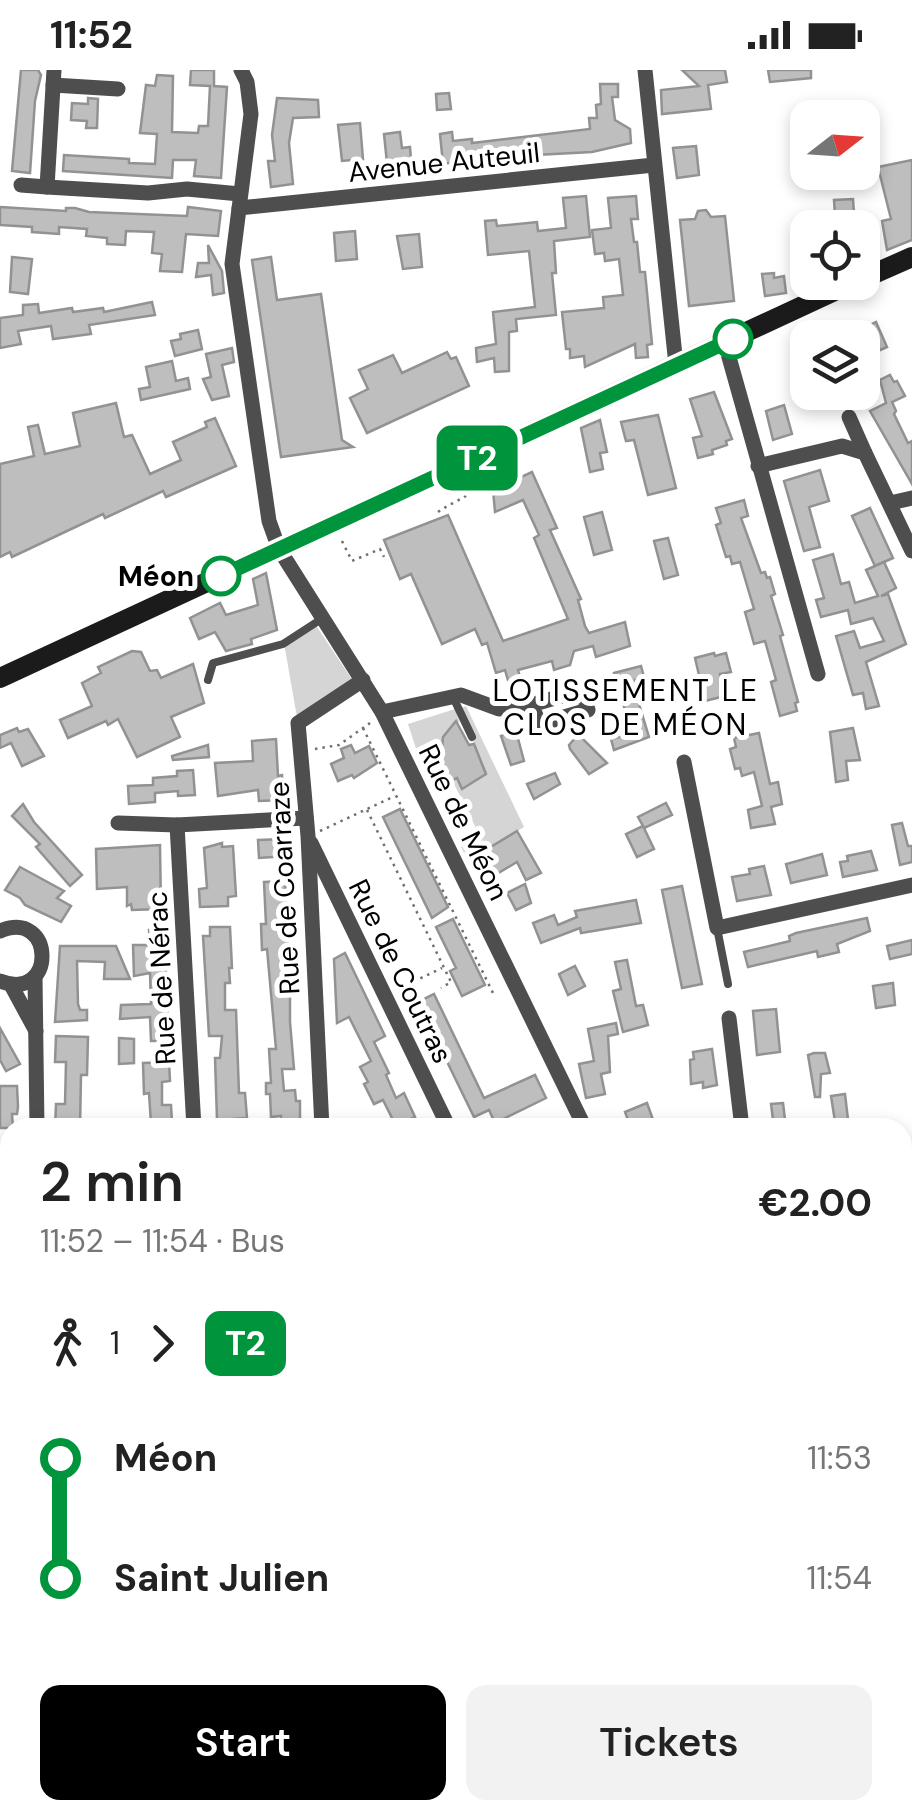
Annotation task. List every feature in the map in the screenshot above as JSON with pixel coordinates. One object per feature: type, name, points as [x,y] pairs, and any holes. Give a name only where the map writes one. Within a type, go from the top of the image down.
[{"type":"main road","points":[[880,271],[912,257]]},
{"type":"main road","points":[[0,678],[816,300]]},
{"type":"street","name":"Rue de Méon","points":[[241,70],[248,82],[251,114],[232,264],[268,521],[279,549],[382,712],[580,1118]]},
{"type":"street","points":[[645,70],[676,365]]},
{"type":"street","points":[[47,187],[54,77],[118,89]]},
{"type":"street","name":"Avenue Auteuil","points":[[22,185],[148,193],[188,189],[239,201],[654,164]]},
{"type":"street","points":[[725,343],[818,674]]},
{"type":"street","points":[[849,417],[912,551]]},
{"type":"street","points":[[758,466],[842,446],[865,453]]},
{"type":"street","points":[[890,502],[912,498]]},
{"type":"street","name":"Rue de Coarraze","points":[[321,1118],[308,836],[298,723],[363,680]]},
{"type":"street","points":[[382,712],[461,696],[499,709],[531,705]]},
{"type":"street","points":[[684,762],[717,928],[912,885]]},
{"type":"street","points":[[118,822],[178,825],[306,818]]},
{"type":"street","name":"Rue de Nérac","points":[[178,825],[193,1118]]},
{"type":"street","name":"Rue de Coutras","points":[[308,836],[444,1118]]},
{"type":"street","points":[[0,930],[24,928],[39,940],[43,959],[35,976],[28,982],[5,983],[38,1035]]},
{"type":"street","points":[[35,976],[37,1118]]},
{"type":"street","points":[[728,1018],[741,1118]]},
{"type":"lane","points":[[208,680],[212,663],[283,644],[323,618]]},
{"type":"lane","points":[[453,697],[472,737]]},
{"type":"lane","points":[[310,902],[336,895]]},
{"type":"lane","points":[[717,928],[728,984]]},
{"type":"path","points":[[438,512],[475,489],[482,474],[480,456]]},
{"type":"path","points":[[342,541],[352,561],[380,549],[384,556]]},
{"type":"path","points":[[300,749],[339,745],[382,712]]},
{"type":"path","points":[[364,728],[493,993]]},
{"type":"path","points":[[308,836],[396,796]]},
{"type":"path","points":[[367,810],[450,982],[441,988]]},
{"type":"path","points":[[385,995],[443,967]]},
{"type":"shaded area","points":[[315,624],[355,684],[298,723],[284,643]]},
{"type":"shaded area","points":[[466,706],[524,827],[468,862],[460,844],[475,847],[479,835],[474,832],[475,826],[452,780],[456,778],[463,788],[486,774],[473,741],[476,739],[461,708]]},
{"type":"shaded area","points":[[455,709],[460,723],[456,721],[446,734],[444,759],[421,764],[408,724]]},
{"type":"building","points":[[21,70],[38,70],[41,75],[35,101],[30,173],[12,171]]},
{"type":"building","points":[[191,70],[214,70],[214,86],[227,87],[221,178],[194,176],[196,160],[173,160],[172,178],[63,171],[64,155],[155,164],[157,134],[140,133],[146,85],[155,86],[157,75],[173,76],[172,132],[198,133],[199,126],[208,126],[210,86],[190,85]]},
{"type":"building","points":[[682,70],[725,70],[727,82],[708,85],[711,109],[662,114],[661,90],[699,86]]},
{"type":"building","points":[[768,70],[811,70],[811,78],[770,82]]},
{"type":"building","points":[[600,84],[618,84],[618,97],[612,97],[615,120],[630,129],[631,143],[592,152],[517,156],[517,160],[493,162],[493,156],[443,164],[440,134],[452,132],[453,141],[472,139],[472,143],[590,129],[589,118],[597,118],[596,105],[601,104]]},
{"type":"building","points":[[449,93],[451,109],[437,110],[436,94]]},
{"type":"building","points":[[88,98],[98,99],[97,128],[86,128],[87,121],[71,120],[72,103],[88,104]]},
{"type":"building","points":[[277,98],[318,100],[319,117],[293,118],[289,143],[293,184],[271,187],[268,161],[275,161],[272,135]]},
{"type":"building","points":[[360,123],[363,159],[342,161],[338,125]]},
{"type":"building","points":[[400,132],[402,148],[410,147],[411,160],[387,163],[384,134]]},
{"type":"building","points":[[696,146],[699,175],[677,178],[673,148]]},
{"type":"building","points":[[912,160],[912,240],[887,250],[882,221],[891,219],[880,167]]},
{"type":"building","points":[[586,196],[590,237],[554,241],[556,315],[516,319],[517,331],[509,332],[509,371],[495,372],[494,358],[477,362],[476,348],[496,344],[493,312],[535,307],[529,251],[488,255],[485,221],[496,220],[497,226],[537,222],[538,231],[566,228],[563,198]]},
{"type":"building","points":[[636,196],[638,219],[631,219],[640,272],[645,272],[652,344],[647,345],[648,357],[636,358],[635,344],[585,367],[584,356],[570,358],[570,349],[566,349],[562,312],[604,308],[603,297],[623,295],[619,259],[605,261],[604,253],[595,254],[592,230],[611,228],[608,198]]},
{"type":"building","points":[[853,199],[854,210],[835,210],[834,200]]},
{"type":"building","points":[[0,207],[187,216],[188,207],[221,211],[218,236],[186,234],[182,272],[160,271],[162,254],[152,253],[154,232],[126,231],[125,245],[107,244],[107,238],[86,236],[87,229],[59,227],[59,234],[32,232],[32,227],[0,225]]},
{"type":"building","points":[[706,210],[711,217],[725,216],[734,301],[689,306],[680,220],[695,219],[698,211]]},
{"type":"building","points":[[355,231],[357,259],[336,261],[334,233]]},
{"type":"building","points":[[419,234],[422,267],[403,269],[397,236]]},
{"type":"building","points":[[208,245],[222,271],[224,293],[213,295],[211,275],[196,277],[198,263],[209,263]]},
{"type":"building","points":[[12,257],[32,259],[28,294],[10,292]]},
{"type":"building","points":[[271,257],[277,300],[321,294],[342,440],[353,447],[281,457],[252,260]]},
{"type":"building","points":[[774,273],[774,278],[784,276],[786,293],[765,296],[762,274]]},
{"type":"building","points":[[152,302],[155,315],[89,325],[91,334],[53,339],[51,326],[18,331],[21,344],[0,348],[0,318],[23,315],[23,305],[38,304],[39,313],[72,308],[73,312],[103,308],[104,312]]},
{"type":"building","points":[[198,330],[202,349],[175,356],[171,341],[181,339],[180,334]]},
{"type":"building","points":[[880,331],[887,347],[880,350]]},
{"type":"building","points":[[232,348],[234,362],[222,365],[229,396],[212,400],[203,379],[211,377],[206,354]]},
{"type":"building","points":[[447,352],[451,359],[456,357],[469,386],[367,433],[350,398],[368,389],[359,370],[393,355],[402,373]]},
{"type":"building","points":[[172,361],[176,381],[188,378],[190,389],[141,400],[139,389],[150,387],[146,367]]},
{"type":"building","points":[[890,375],[905,396],[892,402],[908,443],[912,441],[912,484],[870,411],[880,410],[886,403],[880,380]]},
{"type":"building","points":[[714,392],[732,439],[712,450],[713,454],[698,458],[693,438],[702,436],[690,399]]},
{"type":"building","points":[[116,403],[124,437],[132,435],[150,474],[181,460],[173,442],[207,427],[205,422],[215,418],[236,466],[166,497],[163,491],[105,518],[103,514],[12,557],[10,552],[0,557],[0,464],[34,456],[28,427],[38,425],[45,454],[80,446],[73,413]]},
{"type":"building","points":[[784,405],[792,434],[773,440],[766,411]]},
{"type":"building","points":[[658,415],[676,488],[648,495],[634,440],[626,441],[621,422]]},
{"type":"building","points":[[600,420],[607,452],[600,453],[603,469],[590,472],[581,428]]},
{"type":"building","points":[[820,470],[829,501],[809,507],[820,547],[804,551],[784,481]]},
{"type":"building","points":[[532,472],[557,528],[550,530],[581,599],[578,600],[585,626],[589,633],[625,622],[630,646],[596,657],[593,646],[574,651],[570,665],[554,670],[552,661],[518,670],[521,680],[509,684],[505,670],[496,673],[487,643],[482,645],[475,629],[442,644],[411,574],[400,579],[384,540],[448,515],[503,641],[568,619],[534,538],[539,535],[523,500],[495,512],[493,490]]},
{"type":"building","points":[[744,500],[748,516],[741,518],[761,573],[770,577],[775,594],[771,596],[798,702],[797,711],[780,716],[771,682],[776,680],[765,641],[754,644],[745,612],[754,609],[740,562],[732,564],[730,556],[726,557],[716,525],[721,523],[716,508]]},
{"type":"building","points":[[870,508],[893,558],[875,566],[852,516]]},
{"type":"building","points":[[602,512],[612,550],[594,555],[584,517]]},
{"type":"building","points":[[668,538],[678,575],[664,579],[654,541]]},
{"type":"building","points":[[833,554],[841,584],[849,582],[855,603],[878,596],[866,570],[884,562],[896,588],[881,596],[888,594],[906,644],[866,662],[879,706],[866,709],[863,693],[853,695],[836,636],[854,631],[860,648],[884,641],[873,618],[851,624],[848,610],[821,617],[816,600],[824,598],[813,560]]},
{"type":"building","points":[[266,573],[277,630],[251,639],[252,644],[226,651],[215,632],[199,639],[190,618],[220,603],[226,615],[258,605],[253,579]]},
{"type":"building","points":[[132,651],[141,652],[150,671],[157,670],[161,678],[193,664],[204,703],[171,717],[180,737],[137,757],[118,719],[68,738],[60,720],[92,706],[82,683],[101,673],[98,667]]},
{"type":"building","points":[[726,653],[731,672],[720,674],[725,696],[705,701],[695,658]]},
{"type":"building","points":[[641,666],[644,677],[635,680],[636,694],[649,737],[614,750],[611,739],[632,734],[614,673]]},
{"type":"building","points":[[456,721],[469,745],[474,744],[486,774],[462,789],[457,778],[451,781],[441,760],[443,737]]},
{"type":"building","points":[[17,728],[19,732],[28,729],[44,756],[22,766],[11,743],[0,748],[0,735]]},
{"type":"building","points":[[853,728],[860,760],[846,761],[848,780],[836,782],[830,732]]},
{"type":"building","points":[[516,731],[524,761],[511,765],[501,736]]},
{"type":"building","points":[[759,733],[770,784],[778,782],[782,804],[771,807],[775,824],[751,828],[748,810],[762,806],[754,772],[742,776],[740,768],[735,769],[730,749],[736,747],[734,738]]},
{"type":"building","points":[[577,736],[607,763],[589,774],[570,749]]},
{"type":"building","points":[[276,739],[284,800],[259,801],[258,790],[218,796],[215,763],[253,761],[252,741]]},
{"type":"building","points":[[208,745],[209,757],[173,760],[172,756]]},
{"type":"building","points":[[351,745],[355,753],[369,746],[377,763],[354,778],[352,775],[338,781],[331,764],[344,758],[341,749]]},
{"type":"building","points":[[193,770],[195,795],[178,796],[178,791],[155,793],[155,802],[129,804],[128,786],[153,785],[153,778]]},
{"type":"building","points":[[555,773],[560,784],[534,799],[527,784]]},
{"type":"building","points":[[666,803],[672,815],[644,828],[654,849],[637,857],[626,834],[643,826],[638,817]]},
{"type":"building","points":[[23,804],[34,822],[82,875],[70,886],[36,847],[40,844],[12,816]]},
{"type":"building","points":[[400,809],[448,907],[432,918],[383,817]]},
{"type":"building","points":[[902,823],[908,846],[912,846],[912,862],[900,865],[892,825]]},
{"type":"building","points":[[517,831],[541,873],[526,880],[517,862],[490,878],[476,856]]},
{"type":"building","points":[[284,839],[287,856],[259,858],[258,840]]},
{"type":"building","points":[[222,843],[222,847],[233,846],[236,896],[228,897],[228,906],[200,907],[199,889],[207,888],[204,848]]},
{"type":"building","points":[[160,845],[161,909],[132,910],[131,904],[127,906],[127,887],[97,889],[96,849]]},
{"type":"building","points":[[871,851],[877,870],[843,877],[840,862],[848,861],[847,856]]},
{"type":"building","points":[[822,854],[827,875],[791,883],[786,864]]},
{"type":"building","points":[[764,866],[771,895],[737,901],[732,877],[750,874],[749,869]]},
{"type":"building","points":[[20,867],[64,891],[57,898],[71,906],[61,922],[25,905],[5,890]]},
{"type":"building","points":[[285,881],[289,965],[294,984],[290,985],[290,1022],[294,1069],[282,1069],[284,1091],[295,1090],[296,1101],[300,1101],[300,1118],[271,1117],[270,1094],[266,1094],[266,1083],[271,1083],[269,1049],[276,1049],[267,949],[262,950],[261,924],[266,924],[264,882]]},
{"type":"building","points":[[525,884],[531,903],[516,910],[507,893]]},
{"type":"building","points":[[682,886],[702,984],[682,988],[662,890]]},
{"type":"building","points":[[636,900],[641,923],[581,933],[580,928],[541,943],[533,923],[554,915],[558,925],[577,917],[575,911]]},
{"type":"building","points":[[867,918],[870,931],[837,944],[839,952],[818,957],[817,951],[748,967],[744,952],[790,941],[789,936],[796,933]]},
{"type":"building","points":[[453,919],[485,985],[462,996],[450,971],[456,968],[436,927]]},
{"type":"building","points":[[210,927],[230,927],[232,968],[230,983],[225,983],[225,1010],[236,1010],[239,1093],[245,1093],[247,1118],[217,1118],[215,1058],[220,1058],[222,1036],[209,1036],[203,936],[210,936]]},
{"type":"building","points":[[164,929],[169,1041],[151,1041],[150,1017],[120,1019],[121,1005],[151,1004],[150,973],[134,976],[133,945],[150,945],[149,930]]},
{"type":"building","points":[[912,940],[912,954],[890,959],[887,946]]},
{"type":"building","points":[[60,946],[116,946],[130,979],[104,979],[105,962],[77,961],[78,1004],[80,1010],[87,1010],[87,1020],[55,1022]]},
{"type":"building","points":[[345,953],[385,1036],[374,1042],[389,1073],[386,1075],[396,1098],[404,1093],[415,1117],[392,1118],[383,1100],[374,1104],[360,1067],[371,1061],[349,1017],[337,1023],[334,959]]},
{"type":"building","points":[[627,960],[636,1006],[643,1005],[648,1025],[623,1032],[613,991],[621,989],[615,962]]},
{"type":"building","points":[[575,966],[585,986],[568,995],[559,974]]},
{"type":"building","points":[[893,983],[895,1005],[876,1008],[873,986]]},
{"type":"building","points":[[434,994],[484,1098],[535,1075],[546,1098],[505,1118],[493,1118],[489,1110],[474,1117],[418,1002]]},
{"type":"building","points":[[776,1009],[780,1052],[757,1055],[753,1011]]},
{"type":"building","points":[[616,1023],[618,1034],[608,1036],[610,1072],[601,1074],[605,1094],[586,1098],[579,1064],[594,1061],[588,1029]]},
{"type":"building","points":[[0,1028],[20,1064],[6,1071],[0,1060]]},
{"type":"building","points":[[56,1036],[88,1037],[87,1075],[81,1075],[80,1118],[55,1118],[56,1104],[65,1104],[66,1062],[55,1062]]},
{"type":"building","points":[[119,1038],[134,1039],[134,1063],[119,1064]]},
{"type":"building","points":[[712,1049],[717,1085],[703,1088],[703,1082],[691,1084],[693,1052]]},
{"type":"building","points":[[825,1053],[830,1073],[821,1074],[820,1097],[815,1097],[808,1055]]},
{"type":"building","points":[[169,1062],[170,1081],[162,1082],[162,1105],[171,1105],[172,1118],[151,1118],[149,1093],[144,1094],[143,1063]]},
{"type":"building","points":[[0,1086],[17,1086],[17,1114],[0,1118]]},
{"type":"building","points":[[845,1094],[848,1118],[834,1118],[831,1096]]},
{"type":"building","points":[[647,1103],[652,1118],[627,1118],[625,1112]]},
{"type":"building","points":[[783,1103],[785,1118],[773,1118],[771,1104]]},
{"type":"bus line","name":"T2","points":[[221,576],[733,339]]},
{"type":"place","name":"Méon","points":[[221,576]]},
{"type":"district","name":"LOTISSEMENT LE CLOS DE MÉON","points":[[626,708]]}]
